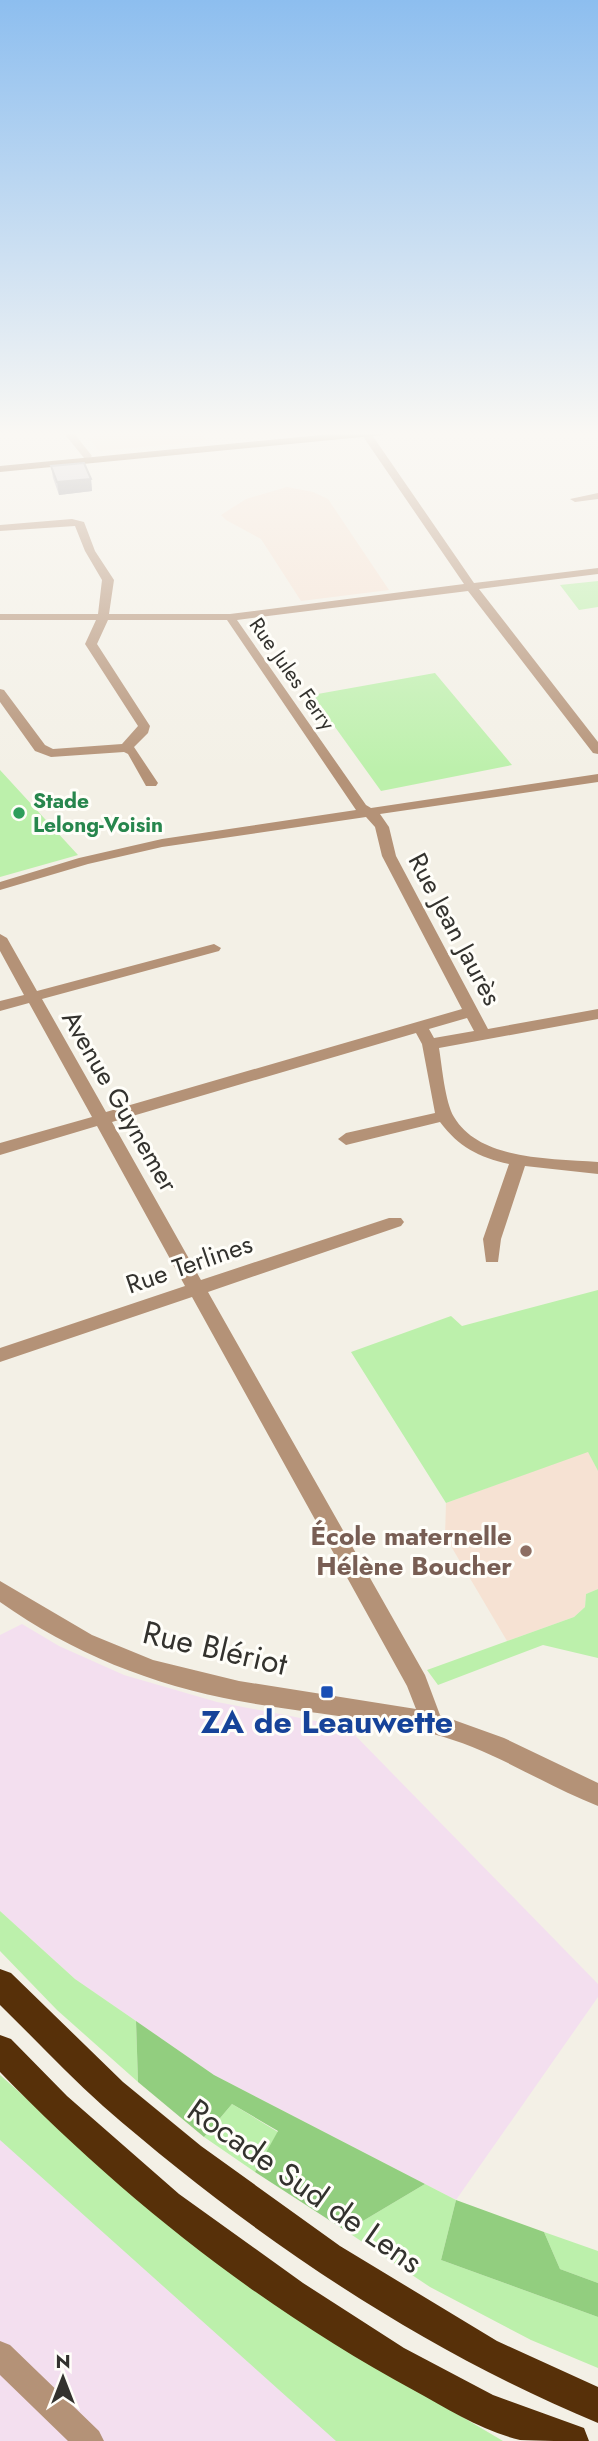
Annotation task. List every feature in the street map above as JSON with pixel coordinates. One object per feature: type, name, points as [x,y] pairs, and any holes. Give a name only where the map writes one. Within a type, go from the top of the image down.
[{"type":"highway","name":"Rocade Sud de Lens","points":[[0,1984],[112,2093],[191,2157],[328,2258],[485,2353],[598,2405]]},
{"type":"highway","points":[[0,2050],[56,2107],[167,2206],[291,2295],[392,2360],[485,2410],[571,2441]]},
{"type":"street","points":[[88,546],[108,580],[103,618],[91,644],[144,726],[144,730],[126,748]]},
{"type":"street","points":[[443,546],[471,587],[598,750]]},
{"type":"street","name":"Rue Jules Ferry","points":[[368,811],[361,808],[230,617],[598,571]]},
{"type":"street","points":[[0,617],[230,617]]},
{"type":"street","points":[[0,693],[40,748],[51,753],[126,748],[133,751],[151,783]]},
{"type":"street","points":[[0,886],[139,847],[598,778]]},
{"type":"street","name":"Rue Jean Jaurès","points":[[368,811],[377,815],[384,828],[389,856],[483,1034]]},
{"type":"street","name":"Avenue Guynemer","points":[[0,938],[417,1682],[432,1723]]},
{"type":"street","points":[[0,1006],[214,948]]},
{"type":"street","points":[[0,1149],[471,1012]]},
{"type":"street","points":[[430,1044],[598,1014]]},
{"type":"street","points":[[420,1027],[430,1044],[444,1116],[460,1136],[475,1147],[496,1155],[598,1168]]},
{"type":"street","points":[[346,1139],[444,1116]]},
{"type":"street","points":[[492,1257],[492,1239],[519,1158]]},
{"type":"street","name":"Rue Terlines","points":[[0,1355],[395,1222]]},
{"type":"street","name":"Rue Blériot","points":[[0,1591],[29,1612],[69,1634],[124,1659],[176,1677],[432,1723],[507,1749],[598,1795]]},
{"type":"street","points":[[0,2355],[89,2441]]},
{"type":"shaded area","points":[[265,546],[359,546],[389,590],[301,601]]},
{"type":"shaded area","name":"École maternelle Hélène Boucher","points":[[588,1451],[598,1471],[598,1589],[586,1594],[585,1607],[574,1617],[507,1641],[445,1536],[446,1503]]},
{"type":"shaded area","points":[[22,1624],[59,1646],[124,1675],[217,1702],[347,1727],[598,1984],[598,1997],[456,2200],[214,2075],[75,1979],[0,1911],[0,1635]]},
{"type":"shaded area","points":[[0,2109],[364,2441],[0,2441]]},
{"type":"green space","points":[[598,581],[598,607],[579,610],[560,585]]},
{"type":"green space","points":[[435,673],[512,765],[381,791],[312,695]]},
{"type":"green space","name":"Stade Lelong-Voisin","points":[[0,770],[78,855],[0,877]]},
{"type":"green space","points":[[598,1290],[598,1471],[588,1452],[446,1503],[351,1352],[451,1316],[462,1326]]},
{"type":"green space","points":[[598,1589],[598,1658],[543,1645],[438,1685],[427,1670],[574,1617],[585,1607],[586,1594]]},
{"type":"green space","points":[[0,1911],[75,1979],[136,2021],[138,2082],[57,2010],[0,1951]]},
{"type":"green space","points":[[136,2021],[214,2075],[425,2184],[346,2231],[255,2172],[278,2131],[232,2104],[204,2137],[138,2082]]},
{"type":"green space","points":[[0,2075],[147,2205],[459,2415],[503,2441],[336,2441],[0,2140]]},
{"type":"green space","points":[[232,2104],[278,2132],[255,2172],[204,2137]]},
{"type":"green space","points":[[425,2184],[456,2200],[441,2260],[598,2317],[598,2368],[531,2340],[430,2287],[346,2231]]},
{"type":"green space","points":[[456,2200],[544,2232],[560,2269],[598,2283],[598,2317],[441,2260]]},
{"type":"green space","points":[[544,2232],[598,2251],[598,2283],[560,2269]]},
{"type":"place","name":"Stade Lelong-Voisin","points":[[19,813]]},
{"type":"place","name":"École maternelle Hélène Boucher","points":[[526,1551]]},
{"type":"place","name":"ZA de Leauwette","points":[[327,1692]]}]
